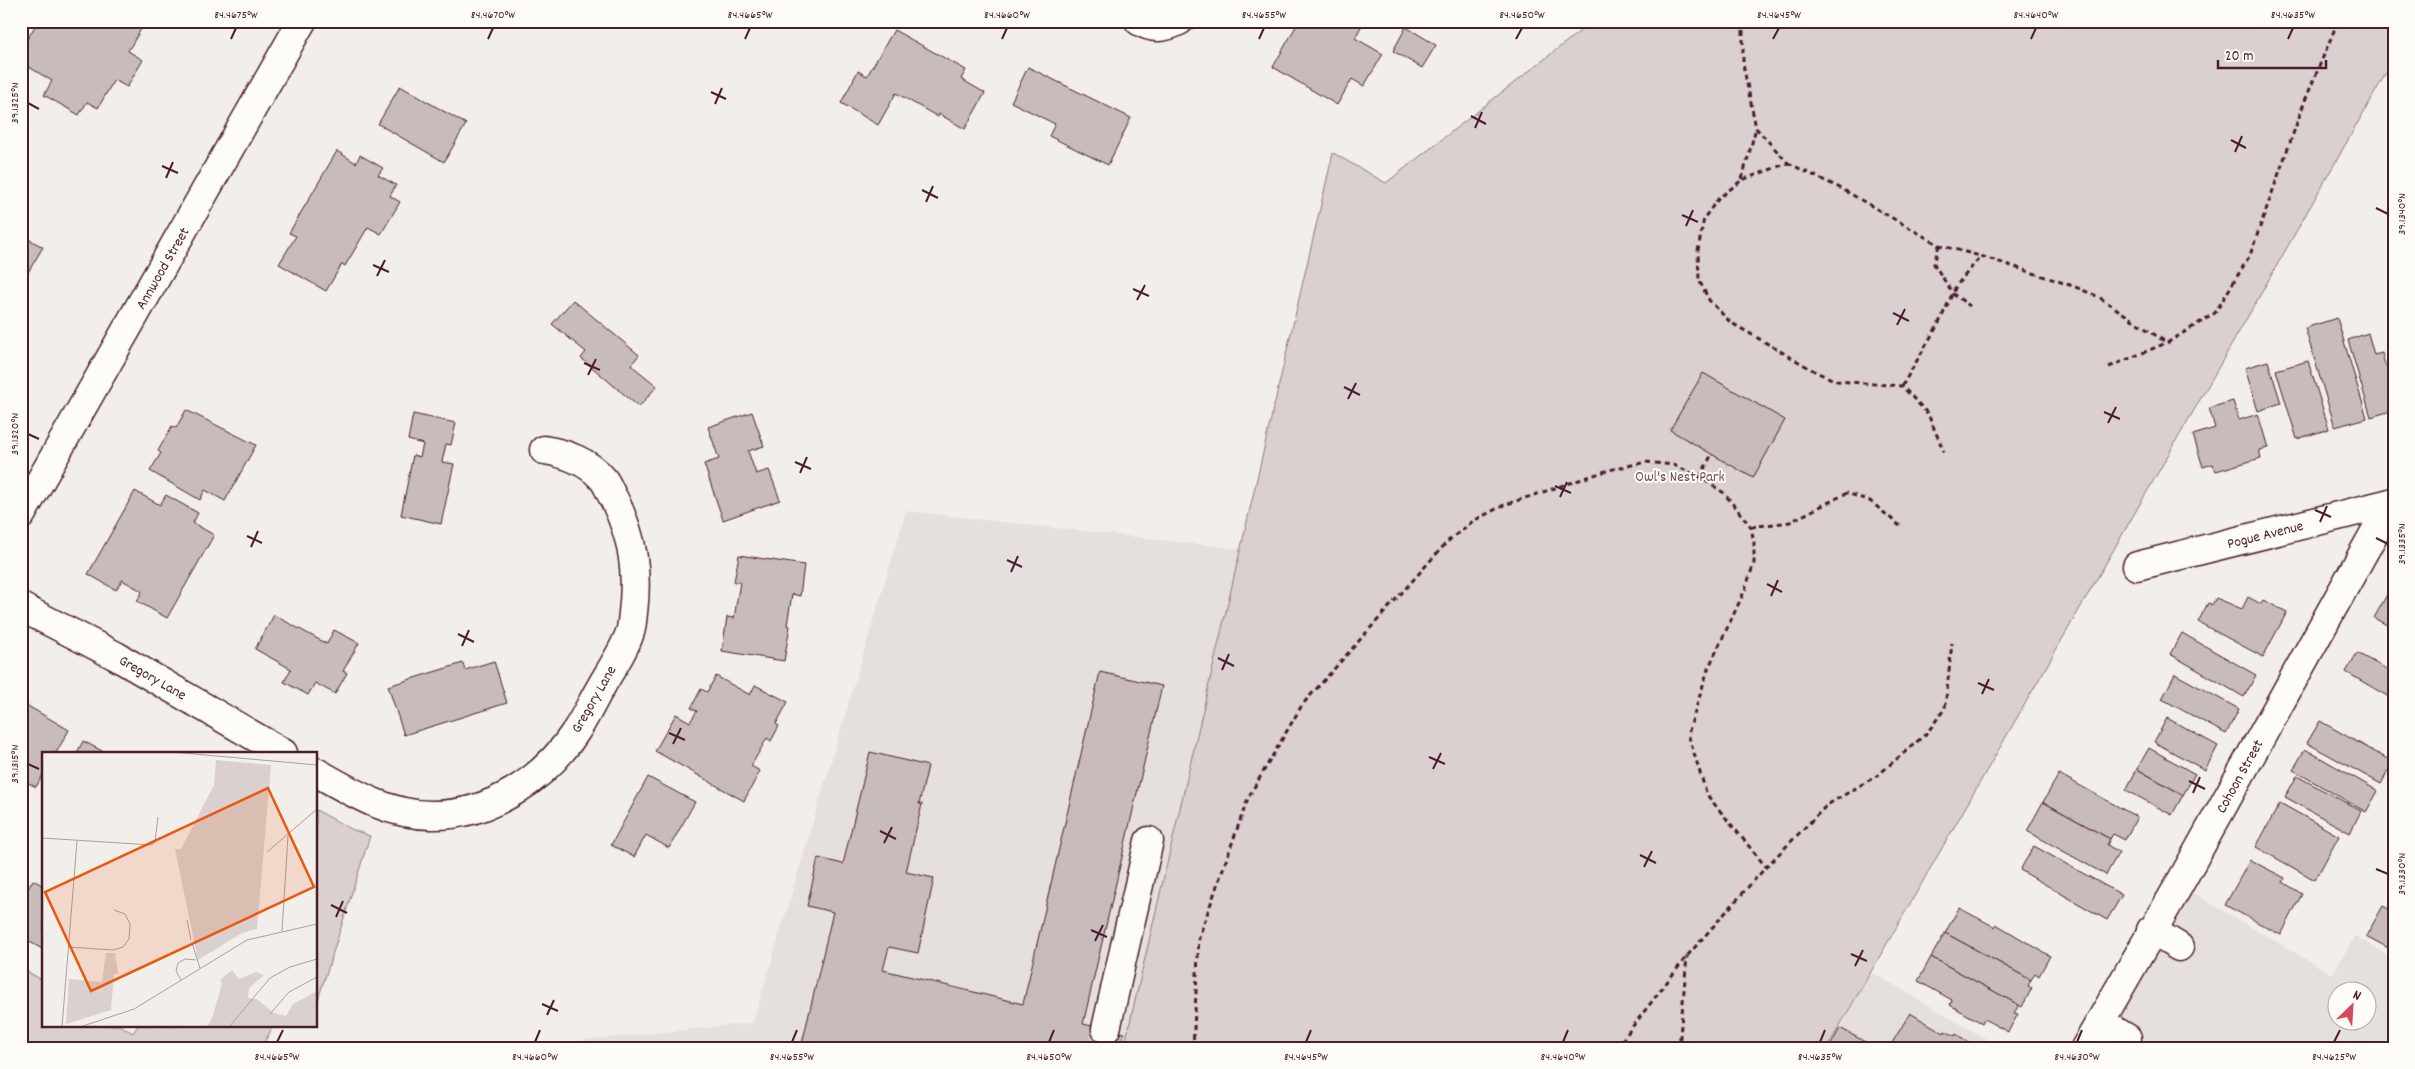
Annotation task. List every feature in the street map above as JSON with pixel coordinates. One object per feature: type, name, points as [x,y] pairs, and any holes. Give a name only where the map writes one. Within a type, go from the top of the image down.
[{"type":"street","name":"Annwood Street","points":[[21,515],[302,21]]},
{"type":"street","points":[[1139,21],[1146,26],[1166,28],[1179,21]]},
{"type":"street","name":"Gregory Lane","points":[[318,773],[366,800],[398,812],[432,816],[465,812],[498,801],[527,784],[552,760],[576,732],[630,634],[636,587],[634,554],[626,523],[604,480],[583,462],[557,452],[544,450]]},
{"type":"street","name":"Pogue Avenue","points":[[2137,566],[2392,502]]},
{"type":"street","name":"Cohoon Street","points":[[2085,1048],[2151,930],[2179,885],[2392,502]]},
{"type":"street","name":"Gregory Lane","points":[[21,606],[116,656],[281,752]]},
{"type":"street","points":[[1106,1029],[1149,841]]},
{"type":"street","points":[[2151,930],[2179,947]]},
{"type":"street","points":[[2100,1022],[2127,1038]]},
{"type":"path","points":[[1742,180],[1756,128],[1743,64],[1743,21]]},
{"type":"path","points":[[2109,367],[2167,342],[2215,313],[2250,255],[2304,103],[2338,21]]},
{"type":"path","points":[[1756,128],[1788,163],[1842,189],[1939,245],[1981,256],[2073,286],[2099,298],[2167,342]]},
{"type":"path","points":[[1788,163],[1742,180],[1719,198],[1704,218],[1698,250],[1699,280],[1709,300],[1730,322],[1818,373],[1837,381],[1902,386],[1928,414],[1944,452]]},
{"type":"path","points":[[1939,245],[1934,264],[1953,294],[1970,306]]},
{"type":"path","points":[[1902,386],[1953,294],[1981,256]]},
{"type":"path","points":[[1700,477],[1712,454]]},
{"type":"path","points":[[1193,1048],[1199,937],[1248,798],[1302,705],[1447,542],[1473,522],[1504,505],[1609,470],[1646,462],[1674,465],[1700,477],[1724,493],[1751,527],[1754,543],[1754,563],[1745,590],[1708,669],[1688,734],[1707,795],[1766,867]]},
{"type":"path","points":[[1751,527],[1790,522],[1847,493],[1870,501],[1900,526]]},
{"type":"path","points":[[1616,1048],[1687,956],[1766,867],[1827,805],[1878,776],[1927,733],[1945,708],[1952,643]]},
{"type":"path","points":[[1679,1048],[1687,956]]},
{"type":"path","points":[[21,1040],[31,1048]]},
{"type":"shaded area","points":[[906,511],[1240,549],[1240,614],[1130,1048],[576,1048],[576,1041],[753,1023]]},
{"type":"shaded area","points":[[2179,885],[2332,974],[2355,936],[2394,959],[2394,1048],[2085,1048]]},
{"type":"shaded area","points":[[1870,971],[2002,1048],[1830,1048]]},
{"type":"green space","name":"Owl's Nest Park","points":[[1593,21],[2394,21],[2394,59],[1827,1048],[1124,1048],[1333,153],[1386,183]]},
{"type":"green space","points":[[318,811],[351,829],[370,836],[318,1000]]},
{"type":"green space","points":[[21,968],[42,980],[42,1026],[121,1026],[133,1033],[137,1026],[273,1026],[261,1048],[21,1048]]},
{"type":"building","points":[[38,21],[140,21],[144,24],[128,51],[143,60],[127,87],[114,80],[98,108],[87,102],[79,115],[44,95],[52,81],[21,62],[21,50]]},
{"type":"building","points":[[1299,21],[1360,21],[1363,23],[1355,38],[1383,54],[1364,86],[1352,79],[1337,105],[1273,67]]},
{"type":"building","points":[[1406,27],[1436,45],[1422,68],[1393,51]]},
{"type":"building","points":[[894,30],[966,70],[961,79],[985,93],[965,129],[939,114],[938,117],[896,93],[878,125],[841,103],[858,71],[867,76]]},
{"type":"building","points":[[1028,67],[1131,118],[1108,165],[1049,136],[1055,124],[1011,102]]},
{"type":"building","points":[[400,86],[466,124],[444,162],[378,124]]},
{"type":"building","points":[[337,151],[356,163],[360,155],[383,168],[378,175],[396,185],[390,196],[400,202],[381,234],[368,227],[345,266],[342,264],[326,291],[279,264],[296,236],[289,233]]},
{"type":"building","points":[[21,235],[43,247],[21,284]]},
{"type":"building","points":[[573,300],[639,355],[631,365],[657,386],[639,407],[581,358],[586,352],[552,324]]},
{"type":"building","points":[[2337,318],[2367,418],[2335,427],[2305,328]]},
{"type":"building","points":[[2368,333],[2374,355],[2382,353],[2385,365],[2394,363],[2394,410],[2371,417],[2348,340]]},
{"type":"building","points":[[2268,361],[2281,403],[2258,411],[2245,368]]},
{"type":"building","points":[[2308,361],[2329,429],[2297,439],[2276,370]]},
{"type":"building","points":[[1703,373],[1785,420],[1753,478],[1670,430]]},
{"type":"building","points":[[2233,401],[2239,420],[2258,414],[2268,448],[2259,450],[2261,458],[2216,471],[2213,464],[2203,467],[2193,435],[2215,428],[2209,408]]},
{"type":"building","points":[[186,410],[256,445],[225,501],[205,490],[200,500],[150,471],[161,453],[158,451],[172,426],[176,428]]},
{"type":"building","points":[[752,412],[764,446],[748,451],[756,474],[769,470],[780,500],[723,520],[704,464],[719,459],[708,427]]},
{"type":"building","points":[[413,414],[456,423],[451,445],[446,444],[442,462],[454,464],[441,524],[401,515],[413,455],[420,457],[423,444],[408,440]]},
{"type":"building","points":[[135,491],[160,505],[166,495],[198,513],[193,523],[214,535],[167,618],[137,601],[142,592],[140,590],[122,580],[116,590],[88,574]]},
{"type":"building","points":[[739,555],[804,565],[800,596],[792,594],[787,625],[790,626],[784,661],[722,651],[727,617],[734,618],[740,582],[734,582]]},
{"type":"building","points":[[2394,582],[2394,629],[2374,618]]},
{"type":"building","points":[[2248,597],[2261,604],[2263,600],[2287,612],[2263,657],[2198,622],[2208,603],[2212,605],[2216,598],[2242,609]]},
{"type":"building","points":[[274,615],[327,644],[334,630],[359,643],[343,671],[347,673],[335,694],[315,683],[308,695],[284,682],[291,669],[255,649]]},
{"type":"building","points":[[2182,633],[2256,675],[2244,697],[2170,654]]},
{"type":"building","points":[[2357,653],[2394,673],[2394,700],[2346,672]]},
{"type":"building","points":[[494,661],[507,703],[404,735],[388,686],[463,663],[465,670]]},
{"type":"building","points":[[1100,672],[1162,686],[1083,1024],[1124,1033],[1121,1048],[801,1048],[833,912],[807,906],[818,858],[843,864],[870,752],[928,766],[919,804],[922,804],[906,872],[934,878],[918,953],[889,947],[883,970],[1023,1004]]},
{"type":"building","points":[[2175,674],[2239,709],[2226,734],[2162,699]]},
{"type":"building","points":[[716,676],[750,695],[755,685],[788,702],[776,724],[779,726],[771,741],[767,738],[751,766],[760,771],[744,801],[655,751],[676,714],[690,722],[697,711],[691,708],[701,689],[707,692]]},
{"type":"building","points":[[21,702],[69,730],[57,752],[42,752],[42,776],[36,787],[21,779]]},
{"type":"building","points":[[2167,718],[2218,746],[2205,770],[2154,742]]},
{"type":"building","points":[[2320,721],[2393,762],[2381,784],[2307,743]]},
{"type":"building","points":[[83,741],[104,752],[78,752]]},
{"type":"building","points":[[2149,748],[2195,774],[2183,795],[2137,769]]},
{"type":"building","points":[[2305,749],[2378,791],[2366,812],[2293,770]]},
{"type":"building","points":[[2137,769],[2183,795],[2172,815],[2126,790]]},
{"type":"building","points":[[2059,774],[2137,817],[2125,840],[2113,834],[2110,839],[2043,802]]},
{"type":"building","points":[[2297,776],[2361,811],[2350,833],[2285,797]]},
{"type":"building","points":[[648,777],[695,802],[669,848],[646,835],[634,857],[611,845]]},
{"type":"building","points":[[2043,802],[2110,839],[2107,845],[2119,852],[2106,875],[2027,831]]},
{"type":"building","points":[[2280,803],[2339,836],[2315,880],[2256,847]]},
{"type":"building","points":[[2034,846],[2122,895],[2107,920],[2020,870]]},
{"type":"building","points":[[2250,860],[2285,878],[2283,882],[2302,894],[2281,935],[2225,905]]},
{"type":"building","points":[[33,880],[42,885],[42,949],[21,937],[21,901]]},
{"type":"building","points":[[2383,906],[2394,912],[2394,951],[2366,936]]},
{"type":"building","points":[[1959,908],[1995,927],[1996,924],[2050,956],[2039,976],[2035,973],[2031,980],[1945,933]]},
{"type":"building","points":[[1945,933],[2031,980],[2028,986],[2032,988],[2022,1007],[1931,957]]},
{"type":"building","points":[[1931,957],[2019,1005],[2014,1013],[2018,1014],[2008,1032],[1984,1019],[1982,1023],[1950,1005],[1952,1000],[1918,981]]},
{"type":"building","points":[[1910,1013],[1944,1033],[1945,1031],[1955,1036],[1956,1034],[1978,1048],[1900,1048],[1892,1043]]},
{"type":"building","points":[[1840,1028],[1876,1048],[1829,1048]]},
{"type":"tunnel","points":[[1101,1048],[1106,1029]]}]
